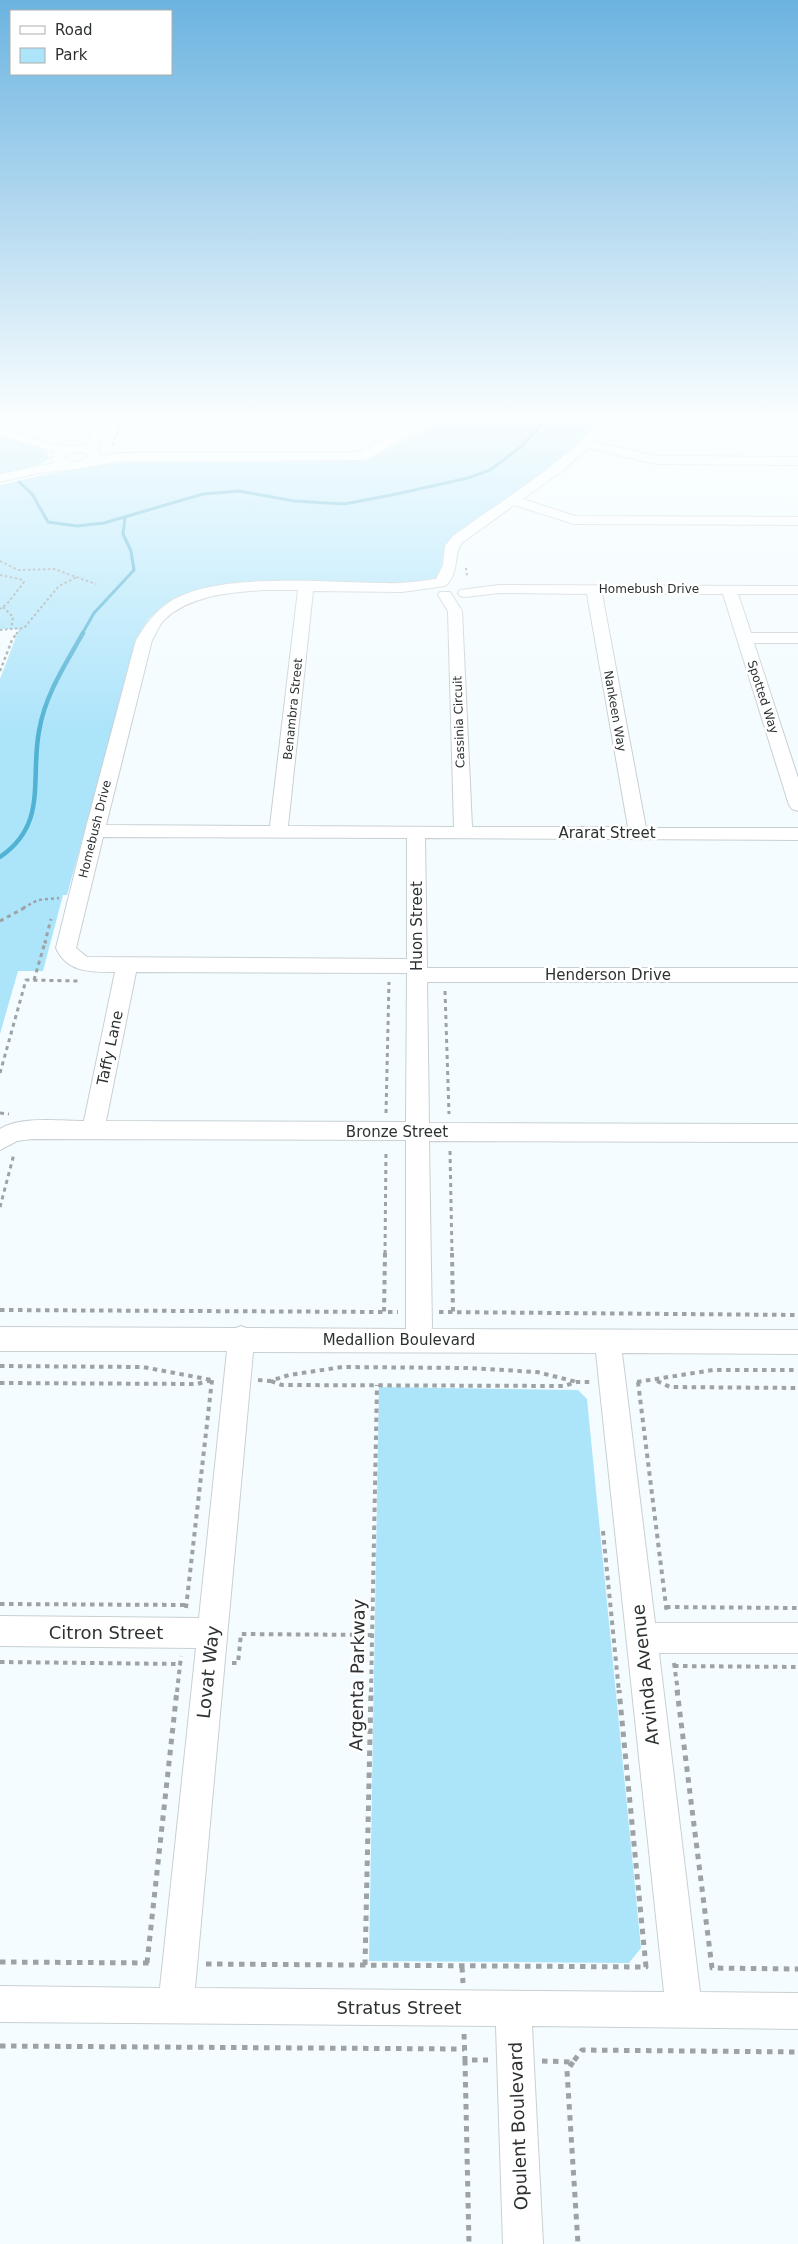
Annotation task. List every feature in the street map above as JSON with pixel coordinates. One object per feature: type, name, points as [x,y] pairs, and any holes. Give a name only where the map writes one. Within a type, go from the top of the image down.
[{"type":"street","points":[[442,588],[450,565],[450,550],[457,540],[482,522]]},
{"type":"street","points":[[450,565],[463,588]]},
{"type":"street","name":"Homebush Drive","points":[[417,970],[389,966],[127,965],[83,963],[71,957],[66,948],[94,831],[144,640],[154,622],[177,604],[211,592],[240,587],[798,590]]},
{"type":"street","name":"Benambra Street","points":[[278,832],[306,587]]},
{"type":"street","name":"Cassinia Circuit","points":[[442,588],[455,611]]},
{"type":"street","name":"Cassinia Circuit","points":[[463,588],[455,611],[463,832]]},
{"type":"street","name":"Nankeen Way","points":[[594,589],[638,834]]},
{"type":"street","name":"Spotted Way","points":[[729,590],[798,805]]},
{"type":"street","points":[[744,638],[798,638]]},
{"type":"street","points":[[94,831],[416,832]]},
{"type":"street","name":"Ararat Street","points":[[416,832],[798,834]]},
{"type":"street","name":"Huon Street","points":[[416,832],[419,1341]]},
{"type":"street","name":"Taffy Lane","points":[[94,1130],[127,965]]},
{"type":"street","name":"Henderson Drive","points":[[417,970],[798,975]]},
{"type":"street","name":"Bronze Street","points":[[8,1144],[12,1133],[26,1130],[94,1130],[382,1140],[418,1132],[798,1133]]},
{"type":"street","name":"Medallion Boulevard","points":[[0,1339],[241,1338],[419,1341],[798,1342]]},
{"type":"street","name":"Lovat Way","points":[[176,2006],[180,1964],[195,1663],[194,1623],[241,1338]]},
{"type":"street","name":"Arvinda Avenue","points":[[608,1341],[684,2010]]},
{"type":"street","name":"Citron Street","points":[[0,1631],[194,1623]]},
{"type":"street","points":[[641,1638],[798,1638]]},
{"type":"street","name":"Stratus Street","points":[[0,2004],[798,2011]]},
{"type":"street","name":"Opulent Boulevard","points":[[513,2008],[523,2244]]},
{"type":"path","points":[[0,561],[9,568],[18,571],[48,568],[96,584]]},
{"type":"path","points":[[0,575],[20,579],[24,582],[2,608],[13,617],[12,630]]},
{"type":"path","points":[[0,671],[12,640],[31,621],[59,586],[77,577]]},
{"type":"path","points":[[0,630],[21,630]]},
{"type":"path","points":[[0,921],[38,900],[59,898]]},
{"type":"path","points":[[34,980],[45,942]]},
{"type":"path","points":[[384,1312],[386,1149],[382,1140],[389,966]]},
{"type":"path","points":[[0,1072],[26,980],[47,980]]},
{"type":"path","points":[[0,1207],[8,1144]]},
{"type":"path","points":[[0,1310],[798,1315]]},
{"type":"path","points":[[0,1366],[143,1367],[212,1380]]},
{"type":"path","points":[[342,1367],[467,1368],[537,1372],[577,1382],[564,1386],[377,1385],[282,1385],[270,1381],[289,1375],[342,1367]]},
{"type":"path","points":[[798,1370],[712,1370],[691,1372],[656,1381],[670,1387],[798,1388]]},
{"type":"path","points":[[147,1963],[195,1663],[194,1623],[212,1380]]},
{"type":"path","points":[[0,1383],[197,1384],[212,1380]]},
{"type":"path","points":[[588,1382],[589,1391]]},
{"type":"path","points":[[638,1382],[712,1968],[798,1969]]},
{"type":"path","name":"Argenta Parkway","points":[[365,1965],[377,1385]]},
{"type":"path","points":[[0,1962],[646,1967],[603,1528]]},
{"type":"path","points":[[0,1604],[194,1623]]},
{"type":"path","points":[[666,1607],[798,1608]]},
{"type":"path","points":[[0,1662],[238,1663],[240,1634],[372,1635]]},
{"type":"path","points":[[674,1666],[798,1667]]},
{"type":"path","points":[[462,1966],[469,2244]]},
{"type":"path","points":[[0,2046],[464,2050]]},
{"type":"path","points":[[578,2244],[567,2071],[582,2050],[798,2052]]},
{"type":"path","points":[[465,2060],[573,2062]]},
{"type":"green space","points":[[0,522],[474,522],[448,542],[445,547],[439,579],[414,584],[251,583],[163,607],[149,618],[138,635],[67,895],[63,895],[43,971],[18,971],[0,1034],[0,679],[19,629],[0,629]]},
{"type":"green space","points":[[379,1387],[578,1390],[587,1399],[641,1948],[629,1963],[369,1961]]},
{"type":"waterway","points":[[48,522],[77,526],[108,522]]},
{"type":"waterway","points":[[82,634],[94,613],[134,570],[131,551],[123,534],[125,522]]},
{"type":"waterway","points":[[0,857],[15,844],[25,830],[31,816],[39,731],[42,718],[56,680],[83,633]]}]
